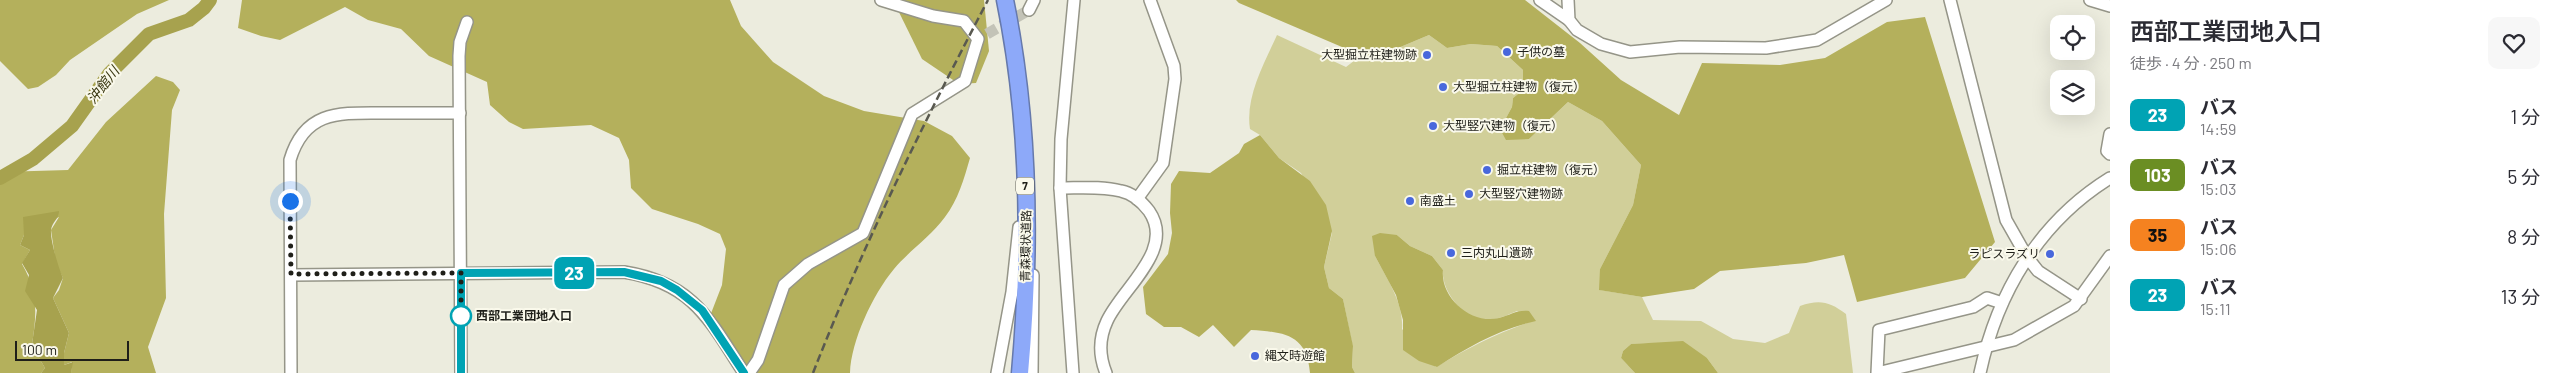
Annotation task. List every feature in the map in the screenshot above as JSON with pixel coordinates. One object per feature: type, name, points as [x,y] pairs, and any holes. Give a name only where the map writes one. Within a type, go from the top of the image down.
[{"type":"highway","name":"青森環状道路","points":[[1007,8],[1020,107],[1027,211],[1025,305],[1020,373]]},
{"type":"street","points":[[749,373],[758,360],[784,285],[808,264],[863,233],[912,114],[965,82],[983,36],[964,21],[933,16],[881,0]]},
{"type":"street","points":[[1072,373],[1060,188],[1061,139],[1074,0]]},
{"type":"street","points":[[1137,199],[1163,163],[1175,79],[1174,66],[1150,0]]},
{"type":"street","points":[[1540,0],[1569,20],[1577,30],[1601,44],[1630,52],[1680,47],[1766,48],[1817,40],[1886,0]]},
{"type":"street","points":[[1568,0],[1569,20]]},
{"type":"street","points":[[1950,0],[2006,220],[2026,257],[2038,271],[2082,299]]},
{"type":"street","points":[[2090,0],[2110,6]]},
{"type":"street","points":[[461,373],[460,42],[467,22]]},
{"type":"street","points":[[997,373],[1012,292],[1019,236],[1017,132],[1020,107]]},
{"type":"street","points":[[291,373],[290,160],[300,137],[309,127],[334,114],[460,113]]},
{"type":"street","points":[[2110,134],[2107,151],[2110,154]]},
{"type":"street","points":[[1980,373],[1986,346],[2002,303],[2026,257],[2074,204],[2110,178]]},
{"type":"street","points":[[1060,188],[1114,189],[1124,191],[1137,199],[1152,216],[1156,234],[1155,243],[1146,264],[1113,311],[1103,331],[1101,355],[1106,373]]},
{"type":"street","points":[[1027,211],[1033,249],[1032,373]]},
{"type":"street","points":[[2002,303],[1988,298],[1973,307],[1879,330],[1877,373],[2014,340],[2027,334],[2074,306],[2082,299],[2108,263]]},
{"type":"street","points":[[291,274],[624,272],[661,281],[677,290],[702,310],[744,373]]},
{"type":"shaded area","points":[[0,0],[169,0],[137,14],[70,60],[56,75],[38,87],[28,89],[0,61]]},
{"type":"shaded area","points":[[242,0],[730,0],[741,26],[773,62],[824,96],[864,111],[924,121],[952,136],[970,158],[960,189],[950,210],[933,231],[894,269],[878,291],[864,318],[854,347],[850,373],[743,373],[710,316],[722,285],[726,249],[720,234],[698,224],[652,209],[631,188],[629,160],[619,138],[591,125],[523,129],[509,122],[490,105],[487,82],[429,56],[401,29],[368,20],[345,7],[280,40],[238,28]]},
{"type":"shaded area","points":[[893,0],[984,0],[989,51],[976,83],[959,84],[922,59]]},
{"type":"shaded area","points":[[1236,0],[1525,0],[1580,43],[1621,80],[1679,115],[1702,63],[1780,65],[1825,58],[1887,22],[1925,17],[1995,242],[1965,278],[1857,302],[1844,255],[1806,263],[1720,271],[1694,289],[1642,297],[1599,290],[1600,269],[1633,205],[1641,165],[1602,121],[1568,102],[1529,139],[1506,140],[1500,129],[1512,107],[1513,98],[1523,90],[1523,70],[1497,46],[1471,44],[1447,48],[1429,35],[1379,56],[1356,53],[1239,3]]},
{"type":"shaded area","points":[[1277,35],[1346,67],[1363,54],[1379,56],[1429,35],[1447,48],[1471,44],[1497,46],[1523,70],[1523,90],[1513,98],[1512,107],[1500,129],[1529,139],[1568,102],[1602,121],[1641,165],[1633,205],[1600,269],[1600,290],[1642,297],[1653,320],[1701,321],[1733,339],[1765,343],[1789,333],[1800,306],[1819,302],[1830,304],[1846,314],[1853,373],[1718,373],[1707,358],[1656,343],[1631,344],[1623,351],[1621,358],[1635,373],[1355,373],[1352,367],[1353,348],[1343,299],[1329,288],[1324,267],[1332,233],[1301,173],[1279,158],[1260,135],[1250,129],[1250,105],[1253,93],[1261,69]],"holes":[[[1397,235],[1410,246],[1432,256],[1443,270],[1448,293],[1458,306],[1471,316],[1488,320],[1517,311],[1535,320],[1485,341],[1436,367],[1402,329],[1398,301],[1375,256]]]},
{"type":"shaded area","points":[[156,76],[173,82],[180,90],[172,110],[164,214],[166,298],[148,347],[156,373],[71,373],[72,362],[64,365],[64,353],[69,333],[53,298],[59,290],[63,278],[56,264],[51,230],[59,217],[24,235],[20,245],[30,250],[22,264],[34,293],[35,323],[32,344],[39,351],[39,358],[45,368],[41,373],[0,373],[0,172],[68,170],[106,122]]},
{"type":"shaded area","points":[[1260,135],[1279,158],[1310,181],[1326,205],[1332,231],[1324,267],[1329,288],[1343,299],[1353,346],[1352,367],[1355,373],[1310,373],[1308,360],[1299,343],[1284,334],[1251,330],[1234,347],[1213,325],[1199,337],[1181,327],[1164,327],[1146,314],[1143,287],[1168,254],[1172,233],[1170,213],[1171,184],[1179,171],[1210,173],[1239,153],[1244,144]]},
{"type":"shaded area","points":[[59,211],[51,230],[51,235],[63,278],[53,298],[69,333],[64,353],[64,365],[73,362],[71,373],[41,373],[45,368],[39,358],[39,351],[32,344],[37,310],[25,291],[29,275],[22,263],[30,250],[20,245],[24,235],[23,217]]},
{"type":"shaded area","points":[[1380,233],[1397,235],[1410,246],[1432,256],[1443,270],[1443,280],[1452,299],[1469,313],[1489,319],[1499,318],[1520,311],[1529,311],[1536,321],[1522,324],[1484,339],[1437,367],[1419,361],[1403,350],[1403,320],[1396,295],[1375,256],[1372,236]]},
{"type":"shaded area","points":[[1683,341],[1707,358],[1718,373],[1635,373],[1621,358],[1623,351],[1631,344]]},
{"type":"waterway","name":"沖館川","points":[[0,178],[33,159],[72,126],[109,74],[149,34],[189,20],[204,8],[210,0]]},
{"type":"tunnel","points":[[987,34],[1029,10]]},
{"type":"railway","points":[[813,373],[852,278],[895,184],[988,0]]},
{"type":"bus line","name":"23","points":[[461,373],[461,273],[624,272],[661,281],[677,290],[702,310],[744,373]]},
{"type":"place","name":"子供の墓","points":[[1507,52]]},
{"type":"place","name":"大型掘立柱建物跡","points":[[1427,55]]},
{"type":"place","name":"大型掘立柱建物（復元）","points":[[1443,87]]},
{"type":"place","name":"大型竪穴建物（復元）","points":[[1433,126]]},
{"type":"place","name":"掘立柱建物（復元）","points":[[1487,170]]},
{"type":"place","name":"大型竪穴建物跡","points":[[1469,194]]},
{"type":"place","name":"南盛土","points":[[1410,201]]},
{"type":"place","name":"三内丸山遺跡","points":[[1451,253]]},
{"type":"place","name":"ラピスラズリ","points":[[2050,254]]},
{"type":"place","name":"西部工業団地入口","points":[[461,316]]},
{"type":"place","name":"縄文時遊館","points":[[1255,356]]},
{"type":"route","points":[[290,201],[291,274],[461,273],[461,316]]}]
